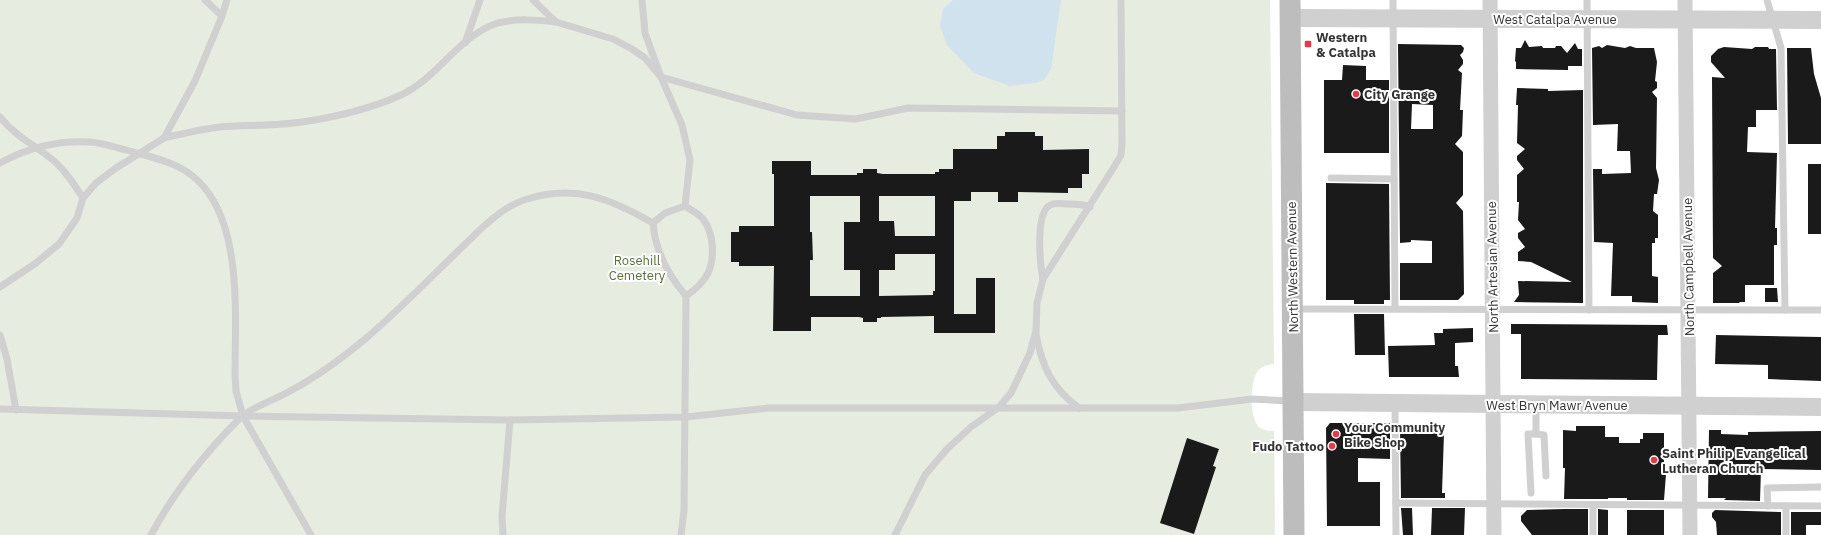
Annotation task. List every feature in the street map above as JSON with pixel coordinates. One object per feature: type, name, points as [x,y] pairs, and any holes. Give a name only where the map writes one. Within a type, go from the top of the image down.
[{"type":"main road","name":"North Western Avenue","points":[[1290,9],[1294,535]]},
{"type":"street","name":"North Artesian Avenue","points":[[1490,0],[1494,535]]},
{"type":"street","name":"North Campbell Avenue","points":[[1685,0],[1690,535]]},
{"type":"street","name":"West Catalpa Avenue","points":[[1290,9],[1393,18],[1821,20]]},
{"type":"street","name":"West Bryn Mawr Avenue","points":[[1293,402],[1821,407]]},
{"type":"lane","points":[[205,0],[222,16]]},
{"type":"lane","points":[[164,138],[195,81],[222,16],[227,0]]},
{"type":"lane","points":[[465,43],[480,0]]},
{"type":"lane","points":[[533,0],[556,22]]},
{"type":"lane","points":[[642,0],[645,33],[660,77],[682,125],[690,160],[685,206]]},
{"type":"lane","points":[[1079,408],[1067,399],[1052,381],[1039,350],[1036,332],[1037,303],[1043,279],[1090,207],[1120,155],[1122,144],[1121,0]]},
{"type":"lane","points":[[1393,0],[1395,309]]},
{"type":"lane","points":[[1587,0],[1589,310]]},
{"type":"lane","points":[[1767,0],[1781,48],[1785,310]]},
{"type":"lane","points":[[0,287],[36,263],[59,244],[77,218],[83,198],[96,183],[164,138],[221,127],[301,122],[369,107],[403,94],[428,78],[465,43],[486,28],[500,23],[517,20],[556,22],[613,39],[645,58],[660,77],[797,114],[856,119],[908,108],[1122,110]]},
{"type":"lane","points":[[0,117],[5,124],[35,148],[49,157],[66,173],[83,198]]},
{"type":"lane","points":[[0,163],[14,155],[35,148],[65,143],[90,142],[140,154],[172,165],[189,174],[207,191],[224,226],[230,245],[234,268],[235,374],[236,391],[242,416],[312,535]]},
{"type":"lane","points":[[1331,178],[1394,178]]},
{"type":"lane","points":[[151,535],[165,509],[189,476],[242,416],[293,390],[331,366],[395,312],[484,226],[505,210],[526,199],[567,192],[608,200],[653,223]]},
{"type":"lane","points":[[1043,279],[1040,252],[1041,231],[1045,210],[1052,204],[1057,203],[1080,204],[1090,207]]},
{"type":"lane","points":[[653,223],[665,213],[685,206]]},
{"type":"lane","points":[[685,206],[702,218],[708,226],[712,237],[712,250],[708,273],[701,284],[686,296]]},
{"type":"lane","points":[[653,223],[654,237],[672,278],[686,296],[686,417],[684,511],[681,535]]},
{"type":"lane","points":[[1292,309],[1821,310]]},
{"type":"lane","points":[[895,535],[925,475],[946,449],[971,426],[999,407],[1011,393],[1030,353],[1036,332]]},
{"type":"lane","points":[[0,335],[7,359],[16,410]]},
{"type":"lane","points":[[0,409],[242,416],[510,420],[686,417],[768,408],[1178,408],[1252,399],[1293,402]]},
{"type":"lane","points":[[1395,403],[1396,535]]},
{"type":"lane","points":[[1536,405],[1536,434]]},
{"type":"lane","points":[[502,535],[502,516],[510,420]]},
{"type":"lane","points":[[1531,493],[1528,434],[1544,435],[1546,476]]},
{"type":"lane","points":[[1768,506],[1767,488],[1821,487]]},
{"type":"lane","points":[[1396,504],[1821,506]]},
{"type":"lane","points":[[1593,505],[1593,535]]},
{"type":"lane","points":[[1786,506],[1786,535]]},
{"type":"green space","name":"Rosehill Cemetery","points":[[0,0],[1270,0],[1274,364],[1264,366],[1257,372],[1253,384],[1252,408],[1253,416],[1259,427],[1268,431],[1274,431],[1275,535],[0,535]]},
{"type":"water","points":[[953,0],[1061,0],[1051,69],[1044,80],[1035,83],[1010,86],[974,73],[947,45],[940,26],[943,9]]},
{"type":"building","points":[[1525,40],[1529,47],[1542,46],[1543,48],[1555,48],[1556,46],[1561,46],[1567,53],[1575,43],[1578,49],[1582,49],[1582,66],[1568,66],[1568,70],[1516,69],[1516,48],[1521,48]]},
{"type":"building","points":[[1398,44],[1461,45],[1464,48],[1460,55],[1463,60],[1463,64],[1458,70],[1462,73],[1460,110],[1463,110],[1462,136],[1455,144],[1463,152],[1463,195],[1456,203],[1463,211],[1464,294],[1458,300],[1400,300],[1400,263],[1432,263],[1432,241],[1411,240],[1411,242],[1400,243]],"holes":[[[1412,104],[1433,105],[1433,129],[1411,129]]]},
{"type":"building","points":[[1607,45],[1625,48],[1630,46],[1636,48],[1654,48],[1657,62],[1655,81],[1657,82],[1657,88],[1652,92],[1657,98],[1656,168],[1659,180],[1657,194],[1654,194],[1653,211],[1658,215],[1658,238],[1655,238],[1655,243],[1652,243],[1652,276],[1658,277],[1658,303],[1632,302],[1632,296],[1611,296],[1613,243],[1594,242],[1593,169],[1602,169],[1602,174],[1631,173],[1630,151],[1617,151],[1618,124],[1593,125],[1592,48],[1599,46],[1602,48]]},
{"type":"building","points":[[1724,47],[1752,49],[1755,47],[1768,47],[1769,49],[1776,49],[1777,110],[1756,110],[1756,127],[1748,127],[1747,152],[1777,153],[1775,228],[1777,228],[1777,245],[1774,245],[1774,285],[1745,285],[1745,302],[1739,302],[1740,303],[1713,303],[1713,273],[1722,266],[1713,258],[1712,77],[1725,78],[1711,62],[1711,56],[1718,49]]},
{"type":"building","points":[[1787,48],[1811,48],[1814,74],[1821,98],[1821,144],[1788,144]]},
{"type":"building","points":[[1343,65],[1366,66],[1366,80],[1389,80],[1389,153],[1324,153],[1324,80],[1342,80]]},
{"type":"building","points":[[1517,88],[1548,89],[1548,91],[1583,90],[1583,303],[1514,302],[1519,295],[1518,281],[1572,282],[1531,262],[1518,261],[1518,252],[1525,247],[1518,238],[1518,233],[1525,229],[1518,220],[1519,202],[1517,202],[1517,175],[1524,169],[1517,160],[1517,156],[1525,149],[1517,143]]},
{"type":"building","points":[[1005,132],[1035,132],[1035,136],[1043,136],[1043,150],[1089,149],[1089,174],[1082,174],[1082,188],[1068,188],[1068,193],[1018,192],[1018,202],[998,202],[998,192],[971,192],[971,201],[954,201],[954,314],[976,314],[976,278],[995,278],[995,333],[934,333],[934,316],[881,317],[877,318],[877,322],[863,322],[863,318],[859,317],[811,317],[811,331],[773,331],[774,266],[739,266],[739,262],[731,262],[731,232],[739,232],[739,226],[774,226],[774,174],[772,174],[772,161],[811,161],[811,175],[857,175],[857,173],[863,173],[863,169],[877,169],[877,173],[883,174],[935,174],[935,172],[939,172],[939,169],[953,169],[953,149],[997,149],[997,136],[1005,136]],"holes":[[[810,196],[860,196],[860,222],[844,222],[844,270],[860,270],[860,296],[810,296],[810,260],[813,260],[812,232],[810,232]],[[879,196],[935,196],[935,236],[895,236],[894,221],[879,221]],[[895,254],[935,254],[935,291],[933,291],[933,295],[879,296],[879,270],[895,270]]]},
{"type":"building","points":[[1808,164],[1821,164],[1821,234],[1808,234]]},
{"type":"building","points":[[1326,183],[1389,184],[1390,300],[1384,300],[1384,304],[1354,304],[1354,300],[1326,300]]},
{"type":"building","points":[[1765,288],[1777,288],[1778,302],[1765,302]]},
{"type":"building","points":[[1354,314],[1384,314],[1385,355],[1355,355]]},
{"type":"building","points":[[1511,324],[1667,325],[1668,335],[1658,335],[1657,380],[1521,379],[1521,334],[1511,334]]},
{"type":"building","points":[[1473,328],[1473,342],[1455,343],[1455,366],[1458,366],[1459,377],[1389,377],[1388,346],[1435,345],[1434,333],[1443,333],[1443,329]]},
{"type":"building","points":[[1716,335],[1821,337],[1821,381],[1768,379],[1768,365],[1715,364]]},
{"type":"building","points":[[1330,423],[1390,423],[1390,459],[1358,458],[1358,482],[1380,482],[1380,526],[1327,526],[1326,428]]},
{"type":"building","points":[[1576,426],[1605,426],[1605,437],[1619,437],[1619,443],[1640,443],[1640,439],[1643,439],[1643,433],[1664,433],[1664,474],[1666,474],[1664,500],[1627,500],[1627,498],[1564,499],[1565,468],[1563,468],[1563,430],[1576,431]]},
{"type":"building","points":[[1437,429],[1437,433],[1444,433],[1442,493],[1445,493],[1445,498],[1401,498],[1400,430]]},
{"type":"building","points":[[1709,430],[1721,430],[1721,434],[1748,435],[1748,432],[1821,431],[1821,470],[1761,469],[1760,501],[1708,498]]},
{"type":"building","points":[[1187,438],[1219,449],[1213,466],[1216,467],[1194,534],[1160,523]]},
{"type":"building","points":[[1401,508],[1412,508],[1413,535],[1403,535]]},
{"type":"building","points":[[1432,508],[1465,508],[1464,535],[1431,535]]},
{"type":"building","points":[[1588,509],[1588,535],[1532,535],[1521,521],[1521,516],[1527,510]]},
{"type":"building","points":[[1598,509],[1608,510],[1608,535],[1598,535]]},
{"type":"building","points":[[1627,510],[1664,510],[1664,535],[1627,535]]},
{"type":"building","points":[[1715,510],[1781,512],[1781,535],[1717,535],[1716,522],[1712,517],[1712,513]]},
{"type":"building","points":[[1791,512],[1821,512],[1821,525],[1806,525],[1806,535],[1791,535]]},
{"type":"place","name":"Western & Catalpa","points":[[1308,44]]},
{"type":"place","name":"City Grange","points":[[1356,94]]},
{"type":"place","name":"Your Community Bike Shop","points":[[1336,434]]},
{"type":"place","name":"Fudo Tattoo","points":[[1332,446]]},
{"type":"place","name":"Saint Philip Evangelical Lutheran Church","points":[[1654,460]]}]
